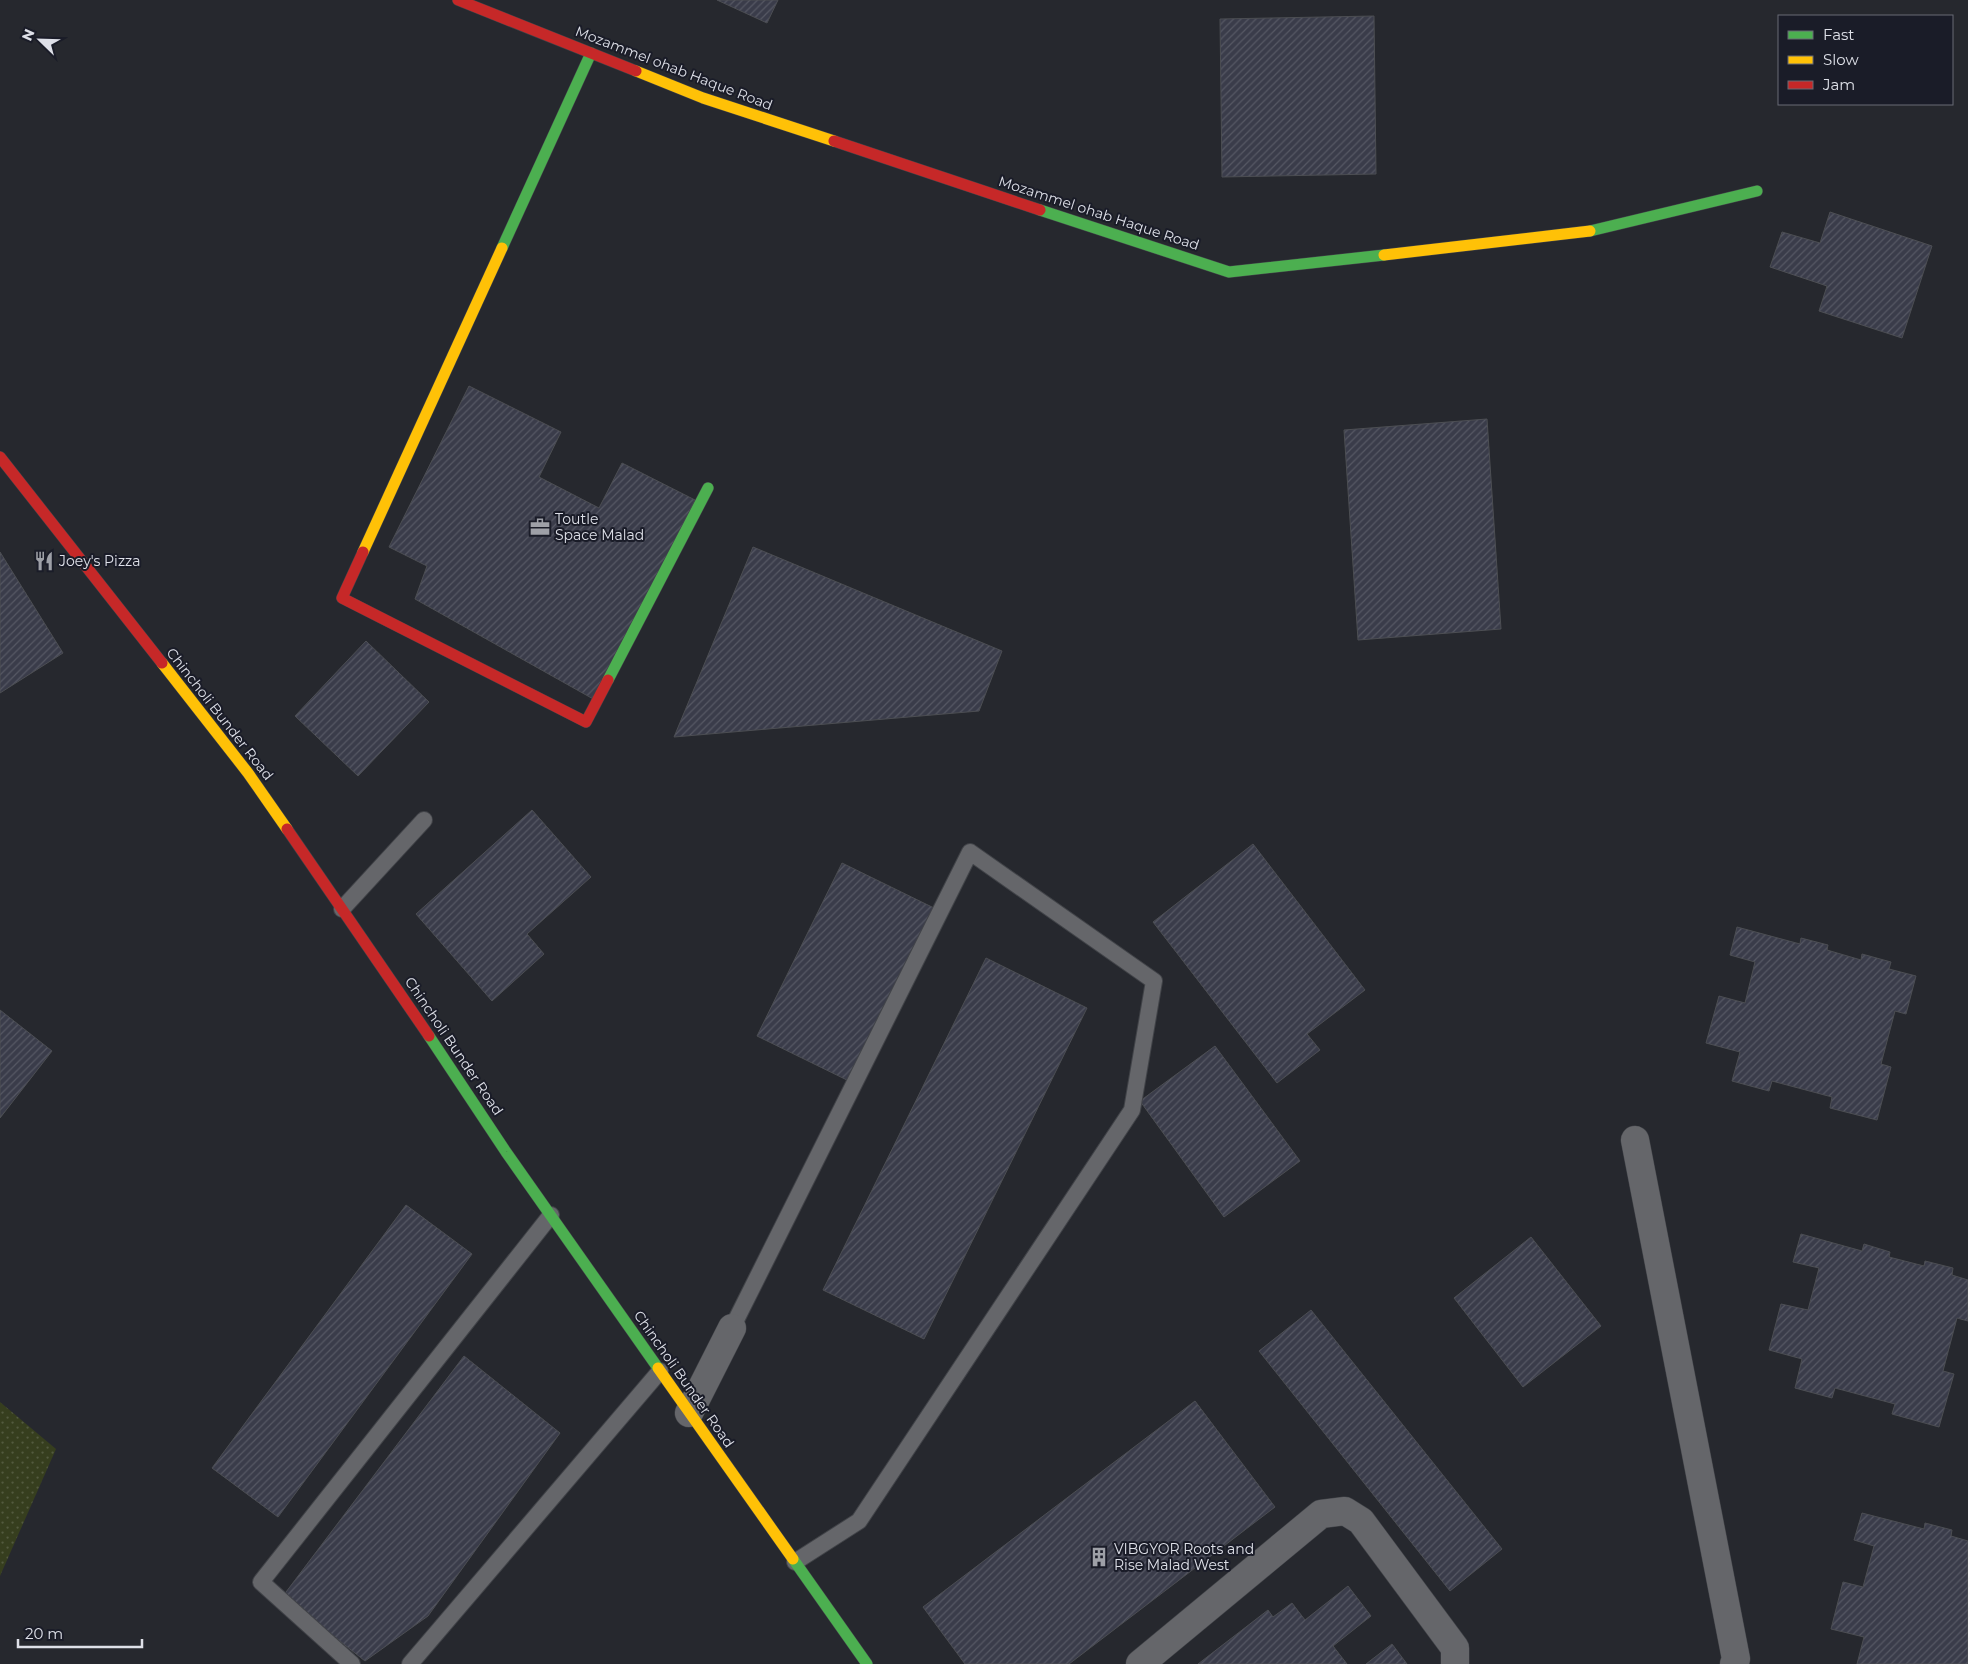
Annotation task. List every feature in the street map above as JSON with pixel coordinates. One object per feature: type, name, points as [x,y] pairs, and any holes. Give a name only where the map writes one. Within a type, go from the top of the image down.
[{"type":"street","name":"Mozammel ohab Haque Road","points":[[458,0],[703,98],[1229,272],[1583,233],[1757,191]]},
{"type":"street","points":[[591,53],[342,598],[586,722],[708,488]]},
{"type":"street","name":"Chincholi Bunder Road","points":[[0,456],[248,773],[551,1216],[867,1664]]},
{"type":"street","points":[[1635,1140],[1736,1659],[1734,1664]]},
{"type":"street","points":[[689,1413],[732,1328]]},
{"type":"street","points":[[1140,1664],[1321,1514],[1345,1511],[1362,1521],[1455,1648],[1455,1664]]},
{"type":"lane","points":[[342,909],[424,820]]},
{"type":"lane","points":[[732,1328],[970,852],[1154,982],[1132,1110],[859,1521],[795,1562]]},
{"type":"lane","points":[[352,1664],[261,1582],[551,1216]]},
{"type":"lane","points":[[410,1664],[660,1371]]},
{"type":"green space","points":[[0,1402],[56,1449],[0,1576]]},
{"type":"building","points":[[717,0],[778,0],[767,23]]},
{"type":"building","points":[[1374,16],[1376,174],[1222,177],[1220,19]]},
{"type":"building","points":[[1830,212],[1932,246],[1902,338],[1819,311],[1827,286],[1770,267],[1782,232],[1820,243]]},
{"type":"building","name":"Toutle Space Malad","points":[[469,386],[561,432],[539,477],[599,508],[622,463],[695,500],[595,700],[415,599],[427,566],[389,547]]},
{"type":"building","points":[[1487,419],[1501,629],[1358,640],[1344,430]]},
{"type":"building","points":[[753,547],[1002,651],[979,711],[674,737]]},
{"type":"building","points":[[0,552],[63,653],[0,693]]},
{"type":"building","points":[[366,641],[429,702],[358,776],[295,716]]},
{"type":"building","points":[[532,810],[591,877],[527,934],[544,954],[492,1001],[416,914]]},
{"type":"building","points":[[1253,844],[1365,990],[1307,1034],[1320,1050],[1277,1083],[1153,922]]},
{"type":"building","points":[[842,863],[936,909],[851,1082],[757,1036]]},
{"type":"building","points":[[1737,927],[1800,944],[1801,938],[1828,945],[1827,950],[1861,960],[1862,954],[1891,962],[1889,969],[1916,976],[1906,1014],[1895,1011],[1881,1064],[1891,1067],[1877,1120],[1830,1108],[1832,1097],[1772,1081],[1769,1091],[1732,1081],[1740,1052],[1706,1043],[1719,996],[1745,1003],[1755,962],[1730,955]]},
{"type":"building","points":[[986,958],[1087,1008],[924,1339],[823,1290]]},
{"type":"building","points":[[0,1010],[52,1051],[0,1118]]},
{"type":"building","points":[[1215,1046],[1300,1161],[1224,1217],[1140,1101]]},
{"type":"building","points":[[406,1205],[472,1254],[278,1517],[212,1468]]},
{"type":"building","points":[[1801,1234],[1862,1251],[1864,1244],[1890,1252],[1889,1257],[1924,1266],[1925,1261],[1953,1268],[1952,1275],[1968,1280],[1968,1321],[1957,1318],[1943,1371],[1954,1374],[1939,1427],[1892,1414],[1895,1404],[1835,1388],[1832,1398],[1795,1388],[1802,1359],[1769,1350],[1781,1304],[1808,1310],[1819,1268],[1793,1262]]},
{"type":"building","points":[[1531,1237],[1601,1326],[1523,1387],[1454,1298]]},
{"type":"building","points":[[1311,1310],[1502,1549],[1450,1591],[1259,1351]]},
{"type":"building","points":[[464,1356],[560,1433],[428,1616],[365,1661],[283,1596]]},
{"type":"building","name":"VIBGYOR Roots and Rise Malad West","points":[[1195,1401],[1275,1507],[1069,1664],[965,1664],[923,1607]]},
{"type":"building","points":[[1862,1513],[1924,1529],[1925,1523],[1952,1530],[1951,1536],[1968,1541],[1968,1664],[1857,1664],[1864,1637],[1831,1629],[1843,1582],[1863,1587],[1874,1546],[1854,1540]]},
{"type":"building","points":[[1348,1586],[1371,1616],[1333,1646],[1347,1664],[1198,1664],[1268,1610],[1273,1617],[1292,1603],[1305,1620]]},
{"type":"building","points":[[1392,1644],[1407,1664],[1366,1664]]},
{"type":"traffic: fast","points":[[502,248],[591,53]]},
{"type":"traffic: fast","points":[[1590,231],[1757,191]]},
{"type":"traffic: fast","points":[[1040,210],[1229,272],[1384,255]]},
{"type":"traffic: fast","points":[[608,680],[708,488]]},
{"type":"traffic: fast","points":[[429,1036],[506,1152],[658,1368]]},
{"type":"traffic: fast","points":[[793,1559],[867,1664]]},
{"type":"traffic: slow","points":[[636,71],[703,98],[834,141]]},
{"type":"traffic: slow","points":[[1384,255],[1590,231]]},
{"type":"traffic: slow","points":[[363,552],[502,248]]},
{"type":"traffic: slow","points":[[162,663],[248,773],[287,829]]},
{"type":"traffic: slow","points":[[658,1368],[793,1559]]},
{"type":"traffic: jam","points":[[458,0],[636,71]]},
{"type":"traffic: jam","points":[[834,141],[1040,210]]},
{"type":"traffic: jam","points":[[0,457],[162,663]]},
{"type":"traffic: jam","points":[[363,552],[342,598],[586,722],[608,680]]},
{"type":"traffic: jam","points":[[287,829],[429,1036]]},
{"type":"place","name":"Toutle Space Malad","points":[[540,527]]},
{"type":"place","name":"Joey's Pizza","points":[[44,561]]},
{"type":"place","name":"VIBGYOR Roots and Rise Malad West","points":[[1099,1557]]}]
